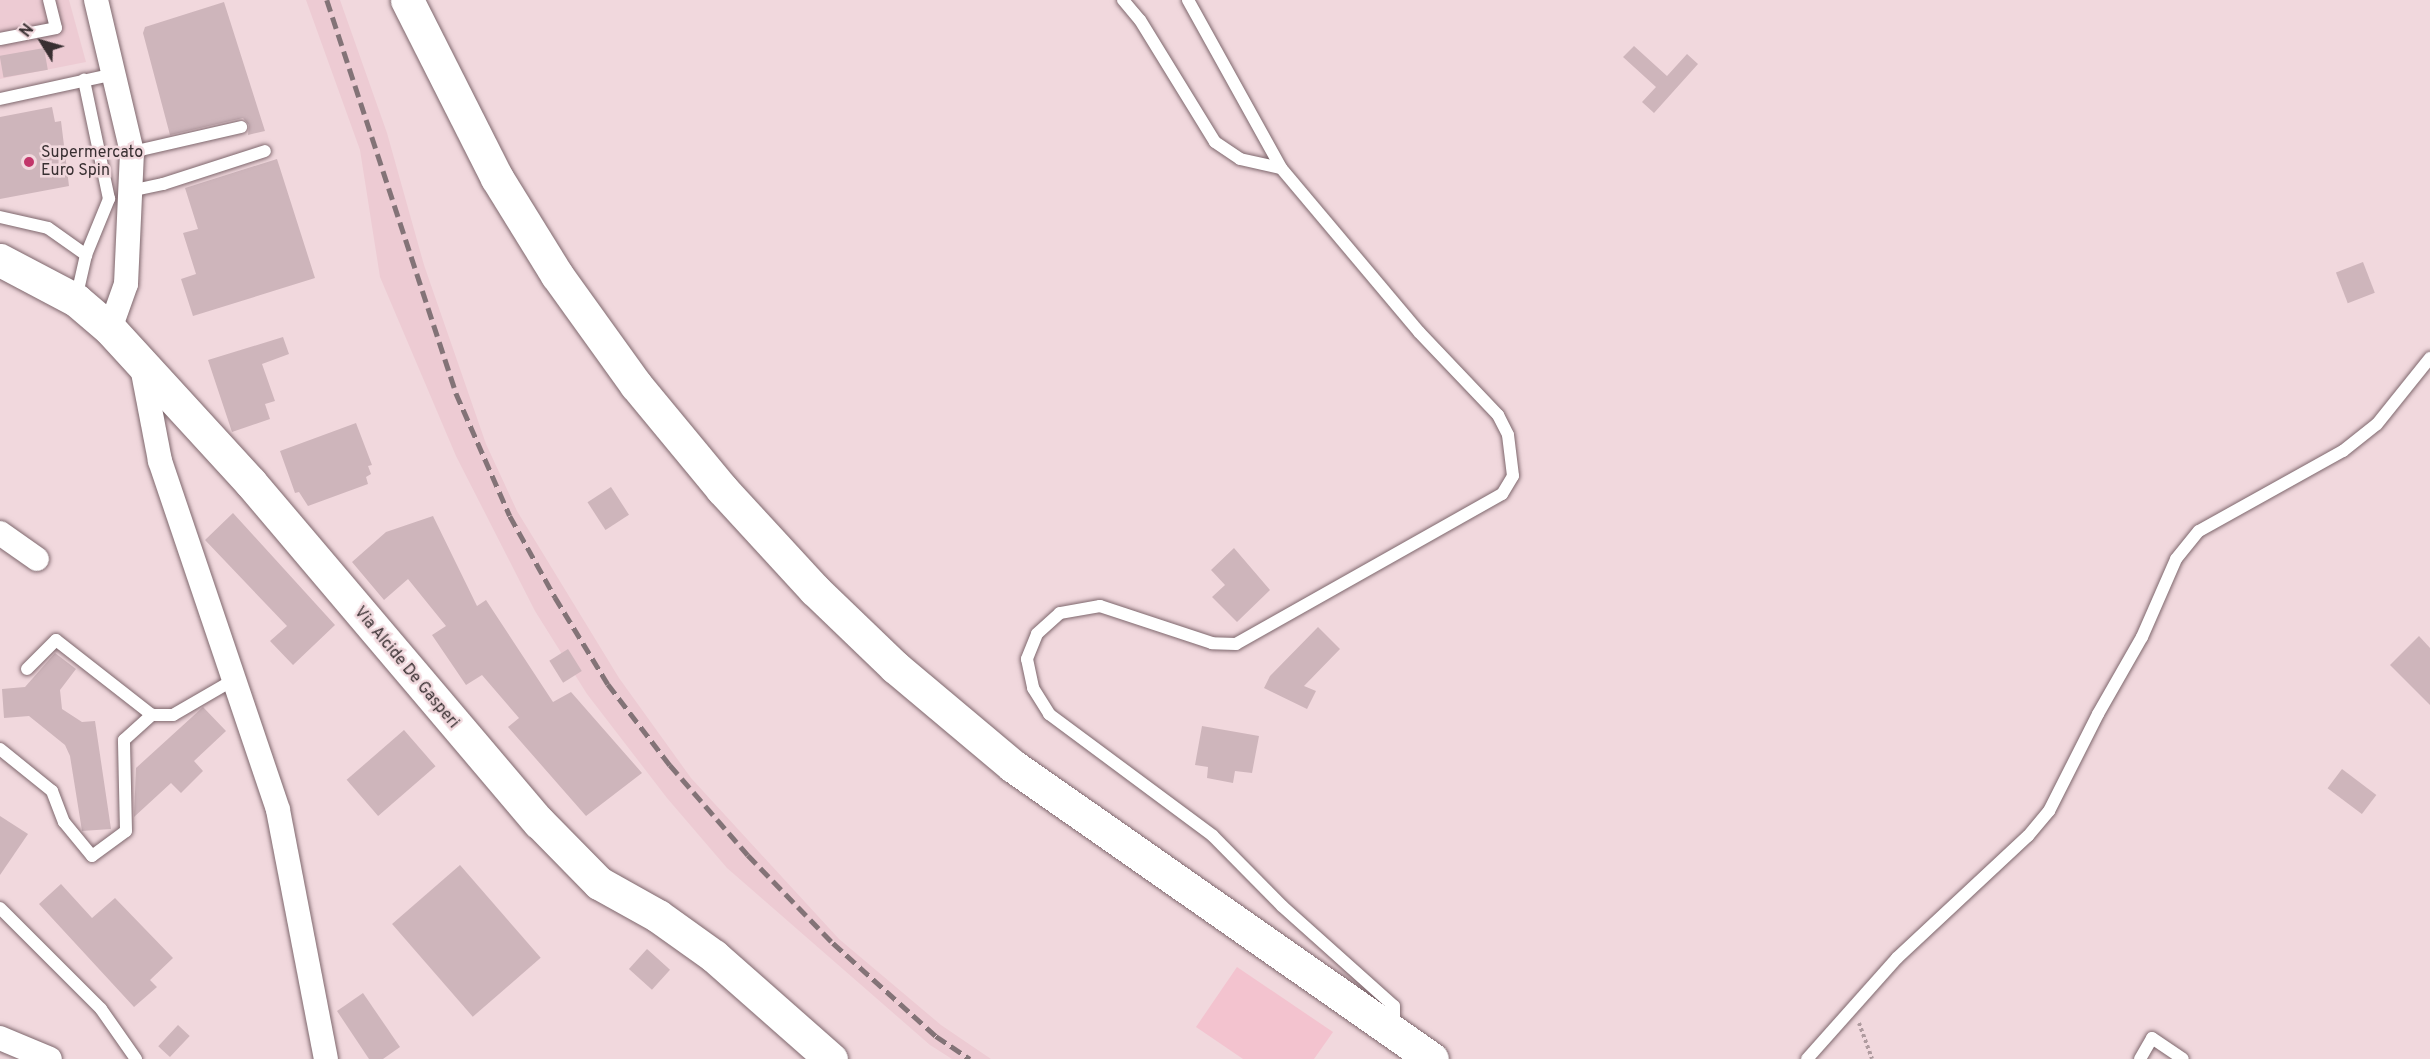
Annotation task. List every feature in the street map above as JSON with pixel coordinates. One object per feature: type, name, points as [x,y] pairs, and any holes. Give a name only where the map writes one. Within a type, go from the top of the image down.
[{"type":"main road","points":[[407,0],[497,178],[557,275],[636,385],[722,489],[815,590],[895,667],[1013,766],[1394,1030],[1432,1059]]},
{"type":"main road","name":"Via Alcide De Gasperi","points":[[0,260],[76,300],[110,329],[251,483],[531,813],[599,883],[658,916],[714,956],[831,1059]]},
{"type":"street","points":[[96,0],[132,152],[126,284],[110,329]]},
{"type":"street","points":[[141,362],[159,461],[278,810],[326,1059]]},
{"type":"street","points":[[0,533],[37,560]]},
{"type":"street","points":[[0,1038],[50,1059]]},
{"type":"lane","points":[[0,39],[56,28],[49,0]]},
{"type":"lane","points":[[1123,0],[1140,20],[1215,142],[1240,159],[1281,168]]},
{"type":"lane","points":[[1188,0],[1281,168],[1419,332],[1498,415],[1508,435],[1514,476],[1502,494],[1236,644],[1212,643],[1100,606],[1082,607],[1060,613],[1037,634],[1028,659],[1033,688],[1049,714],[1213,836],[1282,906],[1394,1006],[1394,1030]]},
{"type":"lane","points":[[0,99],[115,74]]},
{"type":"lane","points":[[76,300],[86,255],[109,199],[84,80]]},
{"type":"lane","points":[[132,152],[241,127]]},
{"type":"lane","points":[[130,191],[163,184],[265,150]]},
{"type":"lane","points":[[0,217],[48,228],[86,255]]},
{"type":"lane","points":[[1807,1059],[1897,958],[2028,836],[2049,811],[2098,714],[2142,637],[2176,559],[2199,531],[2343,451],[2377,424],[2430,358]]},
{"type":"lane","points":[[27,669],[56,640],[152,715],[173,715],[235,679]]},
{"type":"lane","points":[[0,749],[52,791],[64,822],[92,856],[126,831],[124,740],[152,715]]},
{"type":"lane","points":[[0,908],[101,1009],[136,1059]]},
{"type":"lane","points":[[2140,1059],[2152,1038],[2183,1059]]},
{"type":"path","points":[[1853,1006],[1872,1059]]},
{"type":"shaded area","points":[[0,0],[69,0],[86,62],[0,79]]},
{"type":"shaded area","points":[[306,0],[340,0],[387,133],[424,265],[486,444],[517,511],[619,678],[691,778],[839,939],[941,1025],[991,1059],[952,1059],[930,1045],[727,868],[667,798],[587,694],[535,611],[456,456],[380,277],[360,150]]},
{"type":"shaded area","points":[[1237,967],[1333,1032],[1314,1059],[1243,1059],[1196,1027]]},
{"type":"building","points":[[224,2],[265,131],[248,135],[249,125],[243,118],[170,135],[143,33],[145,27]]},
{"type":"building","points":[[1634,46],[1667,76],[1687,54],[1698,64],[1654,113],[1642,102],[1656,87],[1623,57]]},
{"type":"building","points":[[44,48],[48,70],[4,77],[0,56]]},
{"type":"building","points":[[52,107],[55,122],[61,121],[69,186],[0,199],[0,117]]},
{"type":"building","points":[[277,159],[315,278],[193,316],[181,279],[196,274],[183,233],[198,229],[185,188]]},
{"type":"building","points":[[2363,262],[2375,293],[2348,303],[2336,272]]},
{"type":"building","points":[[283,337],[289,354],[262,364],[275,401],[265,404],[270,419],[232,432],[208,360]]},
{"type":"building","points":[[356,423],[372,465],[368,466],[371,474],[366,477],[368,484],[308,506],[299,492],[295,493],[280,451]]},
{"type":"building","points":[[611,487],[629,515],[605,530],[588,502]]},
{"type":"building","points":[[233,513],[335,625],[293,665],[270,641],[287,626],[205,540]]},
{"type":"building","points":[[433,516],[477,606],[486,600],[553,702],[571,692],[642,773],[586,816],[508,727],[519,718],[482,675],[466,685],[432,635],[446,626],[408,579],[384,600],[352,562],[386,532]]},
{"type":"building","points":[[1234,548],[1270,590],[1237,622],[1212,597],[1225,585],[1211,570]]},
{"type":"building","points":[[1318,627],[1340,649],[1304,686],[1316,691],[1307,709],[1264,688],[1270,676]]},
{"type":"building","points":[[2419,636],[2430,648],[2430,705],[2390,665]]},
{"type":"building","points":[[568,649],[582,671],[563,683],[549,661]]},
{"type":"building","points":[[55,653],[76,669],[60,690],[62,709],[82,722],[95,721],[111,829],[82,831],[70,756],[65,745],[29,716],[4,718],[2,689],[25,687]]},
{"type":"building","points":[[203,707],[226,731],[194,761],[203,771],[181,793],[171,783],[134,817],[136,768]]},
{"type":"building","points":[[1202,726],[1259,736],[1252,773],[1235,771],[1233,783],[1207,778],[1208,767],[1195,765]]},
{"type":"building","points":[[404,730],[435,766],[378,816],[347,780]]},
{"type":"building","points":[[2342,769],[2376,795],[2362,814],[2328,788]]},
{"type":"building","points":[[0,816],[28,834],[0,875]]},
{"type":"building","points":[[460,865],[541,958],[473,1017],[392,924]]},
{"type":"building","points":[[61,884],[92,918],[115,898],[173,958],[150,980],[157,987],[134,1007],[39,904]]},
{"type":"building","points":[[647,949],[670,970],[652,990],[629,969]]},
{"type":"building","points":[[363,993],[400,1047],[383,1059],[369,1059],[337,1011]]},
{"type":"building","points":[[178,1025],[190,1036],[170,1057],[158,1046]]},
{"type":"railway","points":[[327,0],[456,393],[510,516],[555,597],[608,684],[670,765],[748,855],[833,943],[936,1036],[970,1059]]},
{"type":"place","name":"Supermercato Euro Spin","points":[[29,162]]}]
